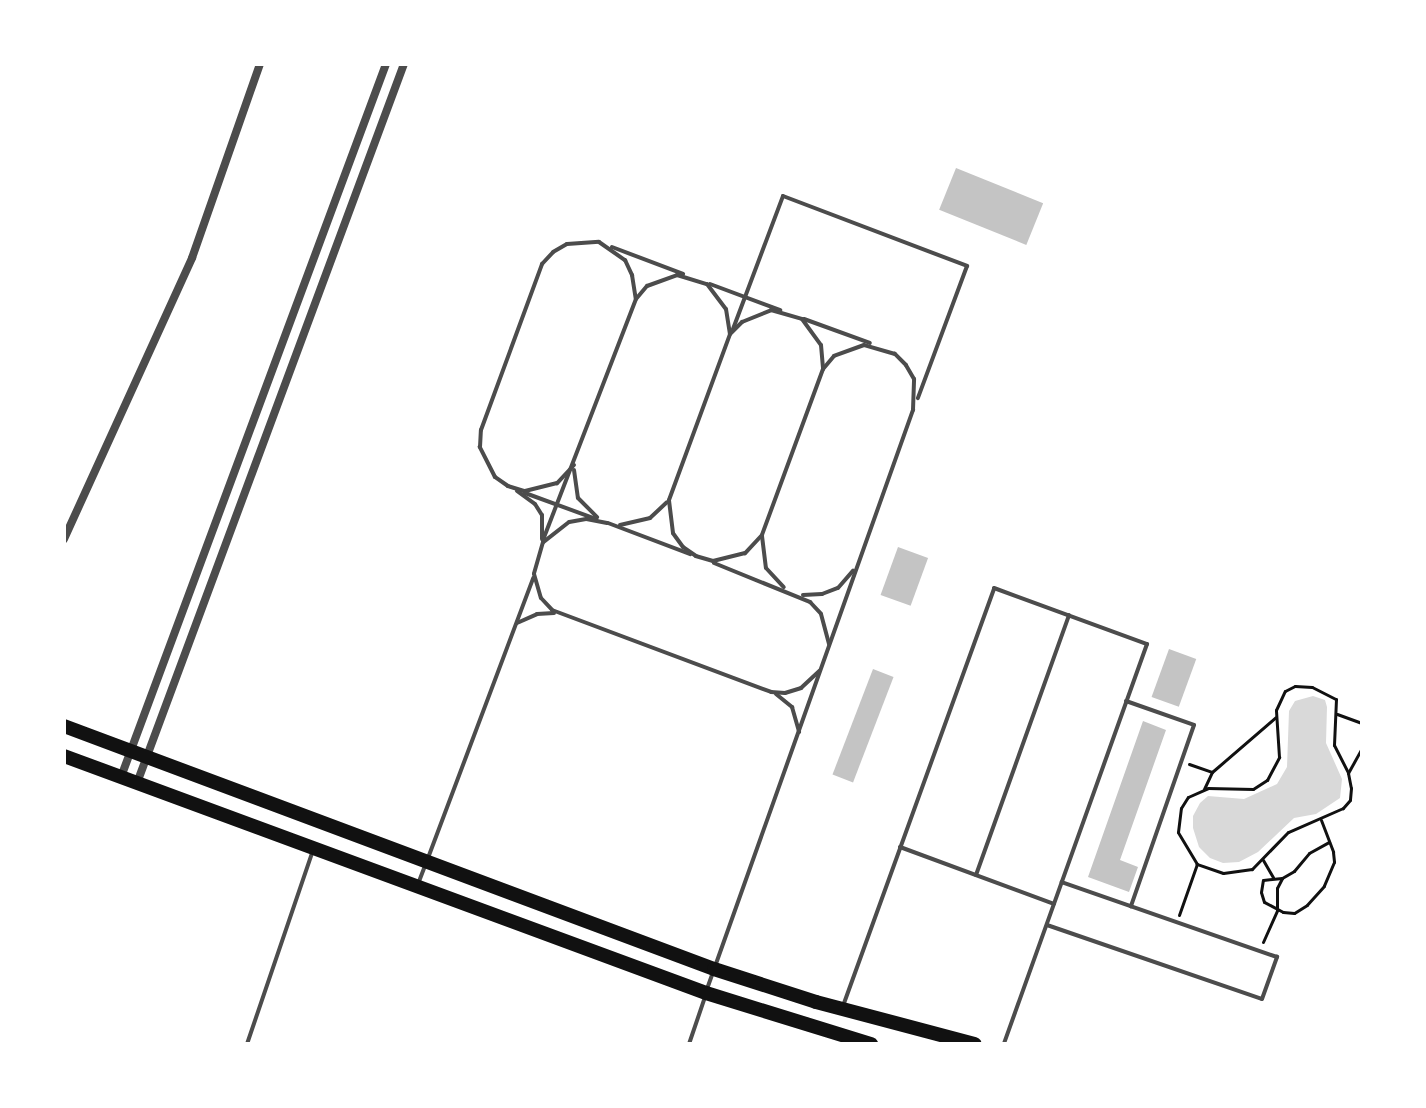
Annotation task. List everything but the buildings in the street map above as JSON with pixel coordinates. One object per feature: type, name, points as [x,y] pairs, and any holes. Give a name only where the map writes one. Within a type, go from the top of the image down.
[{"type":"main road","points":[[64,726],[714,969],[975,1044]]},
{"type":"main road","points":[[64,756],[706,993],[871,1044]]},
{"type":"street","points":[[64,539],[192,258],[260,64]]},
{"type":"street","points":[[121,777],[386,64]]},
{"type":"street","points":[[137,783],[404,64]]},
{"type":"lane","points":[[540,547],[554,530],[569,522],[586,519],[635,524],[650,518],[669,500],[783,196],[967,266],[858,562],[689,1044]]},
{"type":"lane","points":[[417,886],[534,575],[542,515],[535,504],[495,477],[485,463],[480,447],[481,430],[542,264],[553,252],[583,240],[599,242],[880,347],[906,365],[914,379],[913,410]]},
{"type":"lane","points":[[599,242],[625,260],[632,275],[636,299]]},
{"type":"lane","points":[[540,547],[636,299],[661,278],[692,277],[707,284],[719,295],[726,309],[730,334]]},
{"type":"lane","points":[[730,334],[755,314],[787,312],[813,330],[821,345],[823,369],[762,535],[761,552],[766,568],[789,591],[822,594],[844,582],[858,562]]},
{"type":"lane","points":[[823,369],[848,348],[880,347]]},
{"type":"lane","points":[[508,486],[541,490],[557,483],[574,465]]},
{"type":"lane","points":[[574,465],[578,498],[588,511],[607,523]]},
{"type":"lane","points":[[508,486],[789,591],[810,602],[821,614],[828,630],[829,647],[824,664],[815,678],[801,688],[785,693],[770,691],[560,615],[537,614],[516,624]]},
{"type":"lane","points":[[669,500],[673,533],[696,556]]},
{"type":"lane","points":[[703,559],[729,560],[745,553],[762,535]]},
{"type":"lane","points":[[534,575],[541,598],[560,615]]},
{"type":"lane","points":[[842,1008],[994,588],[1147,644],[1004,1044]]},
{"type":"lane","points":[[976,875],[1069,615]]},
{"type":"lane","points":[[770,691],[792,707],[798,740]]},
{"type":"lane","points":[[1126,701],[1194,725],[1131,906]]},
{"type":"lane","points":[[900,847],[1054,904]]},
{"type":"lane","points":[[247,1044],[314,848]]},
{"type":"lane","points":[[1047,925],[1262,999],[1277,957],[1062,882]]},
{"type":"path","points":[[1295,686],[1325,692],[1336,699],[1334,745],[1348,773],[1350,800],[1343,808],[1321,820],[1288,832],[1263,860],[1240,873],[1223,873],[1197,864],[1183,844],[1178,820],[1188,797],[1204,789],[1240,791],[1267,780],[1279,757],[1276,717],[1278,702],[1285,691],[1295,686]]},
{"type":"path","points":[[1337,714],[1362,723]]},
{"type":"path","points":[[1204,789],[1212,772],[1276,717]]},
{"type":"path","points":[[1348,773],[1362,748]]},
{"type":"path","points":[[1181,762],[1212,772]]},
{"type":"path","points":[[1321,820],[1329,842],[1334,862],[1324,886],[1307,905],[1294,913],[1277,910],[1264,902],[1261,892],[1263,880],[1282,878],[1294,871],[1316,847],[1329,842]]},
{"type":"path","points":[[1263,860],[1274,879]]},
{"type":"path","points":[[1177,922],[1197,864]]},
{"type":"path","points":[[1259,951],[1277,910],[1277,888],[1282,878]]},
{"type":"shaded area","points":[[1313,696],[1325,700],[1327,707],[1326,743],[1342,779],[1340,798],[1316,814],[1294,818],[1258,852],[1239,862],[1223,863],[1210,858],[1199,847],[1193,828],[1193,816],[1200,803],[1208,796],[1244,799],[1277,784],[1287,767],[1289,711],[1295,701]]}]
